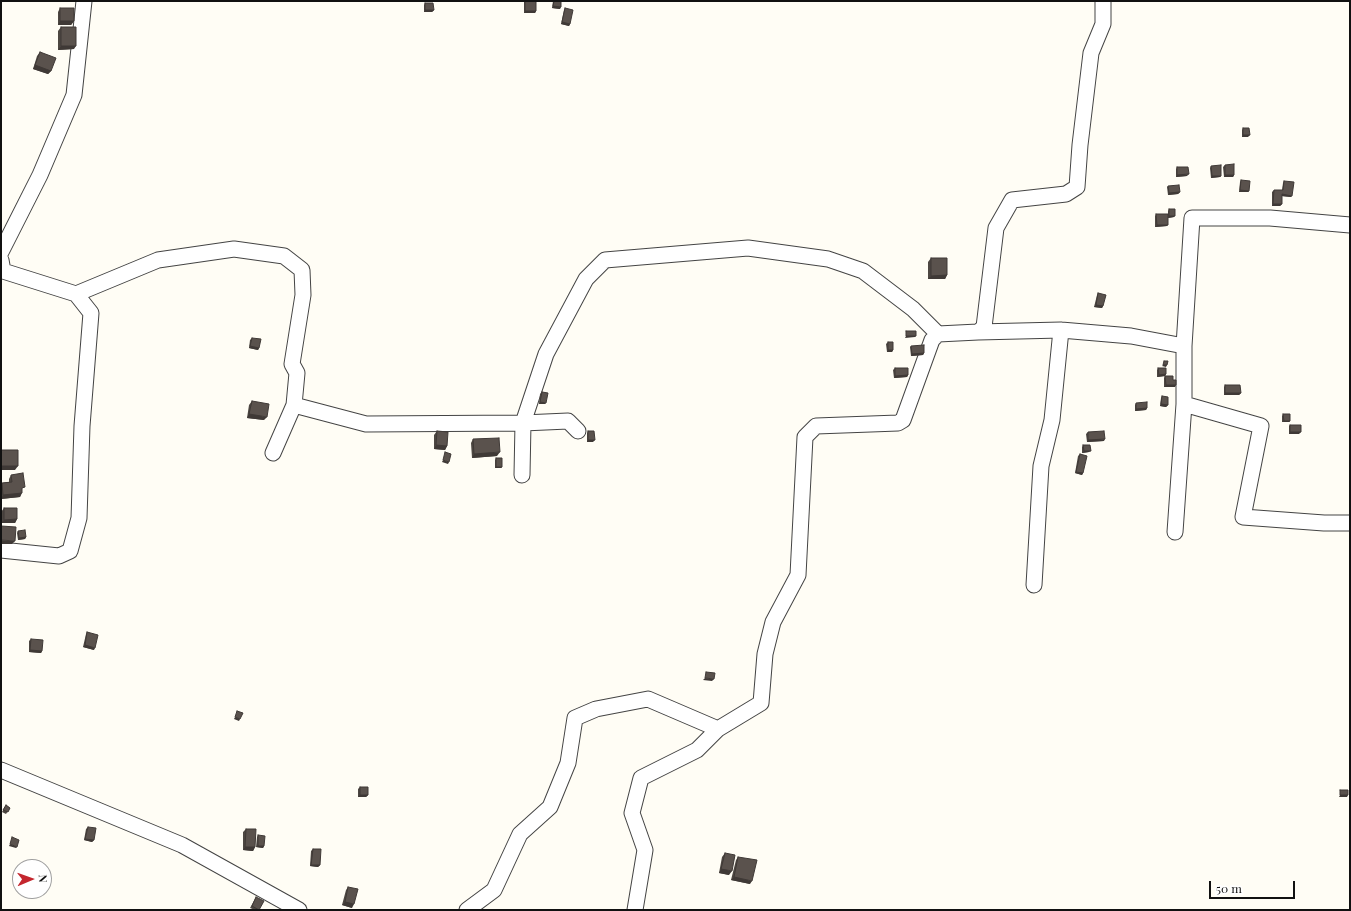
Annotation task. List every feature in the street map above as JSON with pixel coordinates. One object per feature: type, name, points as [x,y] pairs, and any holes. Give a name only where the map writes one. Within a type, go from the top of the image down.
[{"type":"street","points":[[1,252],[40,175],[74,95],[84,1]]},
{"type":"street","points":[[978,332],[984,327],[996,228],[1012,200],[1066,194],[1077,188],[1080,145],[1092,53],[1103,24],[1103,1]]},
{"type":"street","points":[[1175,532],[1184,404],[1184,346],[1192,218],[1270,218],[1350,225]]},
{"type":"street","points":[[522,475],[523,423],[546,354],[586,279],[605,260],[748,248],[828,259],[863,271],[913,309],[938,334]]},
{"type":"street","points":[[76,294],[158,260],[234,249],[284,256],[302,270],[303,295],[292,364],[297,373],[294,405],[273,453]]},
{"type":"street","points":[[1,260],[4,270],[76,294],[91,313],[82,426],[79,518],[70,551],[59,556],[1,550]]},
{"type":"street","points":[[1034,585],[1042,466],[1052,420],[1061,330]]},
{"type":"street","points":[[634,910],[645,850],[632,812],[641,778],[697,750],[718,729],[761,703],[765,654],[773,622],[798,575],[805,438],[816,426],[898,423],[903,420],[932,340],[938,334],[1061,330],[1131,336],[1184,346]]},
{"type":"street","points":[[1184,404],[1261,426],[1243,517],[1324,523],[1350,523]]},
{"type":"street","points":[[294,405],[366,424],[523,423],[568,421],[578,430]]},
{"type":"street","points":[[467,910],[494,890],[520,834],[550,807],[568,763],[575,718],[596,709],[648,699],[718,729]]},
{"type":"street","points":[[1,770],[182,845],[299,910]]},
{"type":"building","points":[[525,1],[536,1],[536,11],[525,11]]},
{"type":"building","points":[[554,1],[561,1],[561,7],[553,6]]},
{"type":"building","points":[[425,3],[433,3],[434,10],[425,10]]},
{"type":"building","points":[[60,8],[74,8],[74,21],[60,21]]},
{"type":"building","points":[[565,8],[573,10],[570,24],[562,22]]},
{"type":"building","points":[[61,27],[76,27],[76,46],[61,46]]},
{"type":"building","points":[[40,52],[56,58],[51,71],[35,65]]},
{"type":"building","points":[[1243,128],[1249,128],[1250,135],[1243,135]]},
{"type":"building","points":[[1234,164],[1234,175],[1225,175],[1225,165]]},
{"type":"building","points":[[1221,165],[1221,176],[1212,176],[1211,166]]},
{"type":"building","points":[[1177,167],[1188,167],[1189,174],[1177,175]]},
{"type":"building","points":[[1241,180],[1250,181],[1249,191],[1240,190]]},
{"type":"building","points":[[1284,181],[1294,182],[1292,196],[1282,194],[1282,204],[1273,204],[1274,190],[1283,190]]},
{"type":"building","points":[[1179,185],[1180,192],[1169,193],[1168,186]]},
{"type":"building","points":[[1169,209],[1175,209],[1175,216],[1169,216]]},
{"type":"building","points":[[1156,214],[1168,214],[1168,225],[1157,225]]},
{"type":"building","points":[[931,258],[947,258],[947,275],[931,276]]},
{"type":"building","points":[[1098,293],[1106,295],[1103,306],[1096,305]]},
{"type":"building","points":[[906,331],[916,331],[916,336],[906,336]]},
{"type":"building","points":[[252,338],[261,339],[259,348],[250,346]]},
{"type":"building","points":[[888,342],[893,342],[893,350],[888,350]]},
{"type":"building","points":[[924,345],[924,353],[912,354],[911,346]]},
{"type":"building","points":[[1164,361],[1168,361],[1167,365],[1163,365]]},
{"type":"building","points":[[895,368],[908,368],[908,375],[895,376]]},
{"type":"building","points":[[1158,368],[1166,368],[1166,374],[1159,375]]},
{"type":"building","points":[[1165,376],[1173,376],[1173,380],[1176,380],[1176,385],[1166,385]]},
{"type":"building","points":[[1225,385],[1240,385],[1241,393],[1225,393]]},
{"type":"building","points":[[542,392],[548,393],[546,403],[540,402]]},
{"type":"building","points":[[1162,396],[1168,397],[1168,405],[1161,404]]},
{"type":"building","points":[[252,401],[269,404],[267,417],[249,414]]},
{"type":"building","points":[[1147,402],[1147,408],[1136,409],[1136,403]]},
{"type":"building","points":[[1283,414],[1290,414],[1290,421],[1284,421]]},
{"type":"building","points":[[1290,425],[1301,425],[1301,432],[1290,432]]},
{"type":"building","points":[[437,431],[448,432],[447,446],[436,445]]},
{"type":"building","points":[[588,431],[594,431],[595,440],[588,440]]},
{"type":"building","points":[[1104,431],[1105,439],[1088,440],[1088,432]]},
{"type":"building","points":[[499,438],[500,452],[474,454],[473,439]]},
{"type":"building","points":[[1083,445],[1090,445],[1091,451],[1084,451]]},
{"type":"building","points":[[1,450],[18,450],[18,466],[1,466]]},
{"type":"building","points":[[445,452],[451,454],[449,462],[443,460]]},
{"type":"building","points":[[1080,454],[1087,456],[1083,473],[1076,472]]},
{"type":"building","points":[[496,458],[502,458],[502,467],[496,467]]},
{"type":"building","points":[[23,473],[25,487],[22,488],[22,493],[3,495],[2,483],[12,482],[11,475]]},
{"type":"building","points":[[4,508],[17,508],[17,519],[4,520]]},
{"type":"building","points":[[1,526],[16,527],[15,541],[1,540]]},
{"type":"building","points":[[25,530],[26,537],[19,538],[18,531]]},
{"type":"building","points":[[87,632],[98,635],[95,648],[85,645]]},
{"type":"building","points":[[31,639],[43,640],[42,651],[30,650]]},
{"type":"building","points":[[706,672],[715,673],[714,679],[705,678]]},
{"type":"building","points":[[237,711],[243,713],[240,719],[235,717]]},
{"type":"building","points":[[360,787],[368,787],[368,795],[360,795]]},
{"type":"building","points":[[1340,790],[1348,790],[1348,795],[1340,795]]},
{"type":"building","points":[[6,805],[10,808],[8,812],[3,810]]},
{"type":"building","points":[[88,827],[96,828],[94,840],[85,839]]},
{"type":"building","points":[[246,829],[256,829],[255,847],[245,847]]},
{"type":"building","points":[[258,835],[265,836],[264,846],[258,846]]},
{"type":"building","points":[[12,837],[19,840],[17,847],[10,844]]},
{"type":"building","points":[[313,849],[321,849],[320,865],[311,865]]},
{"type":"building","points":[[725,853],[735,855],[732,871],[721,869]]},
{"type":"building","points":[[738,857],[757,860],[752,881],[734,877]]},
{"type":"building","points":[[348,887],[358,889],[354,904],[345,902]]},
{"type":"building","points":[[256,897],[264,901],[259,910],[252,906]]}]
